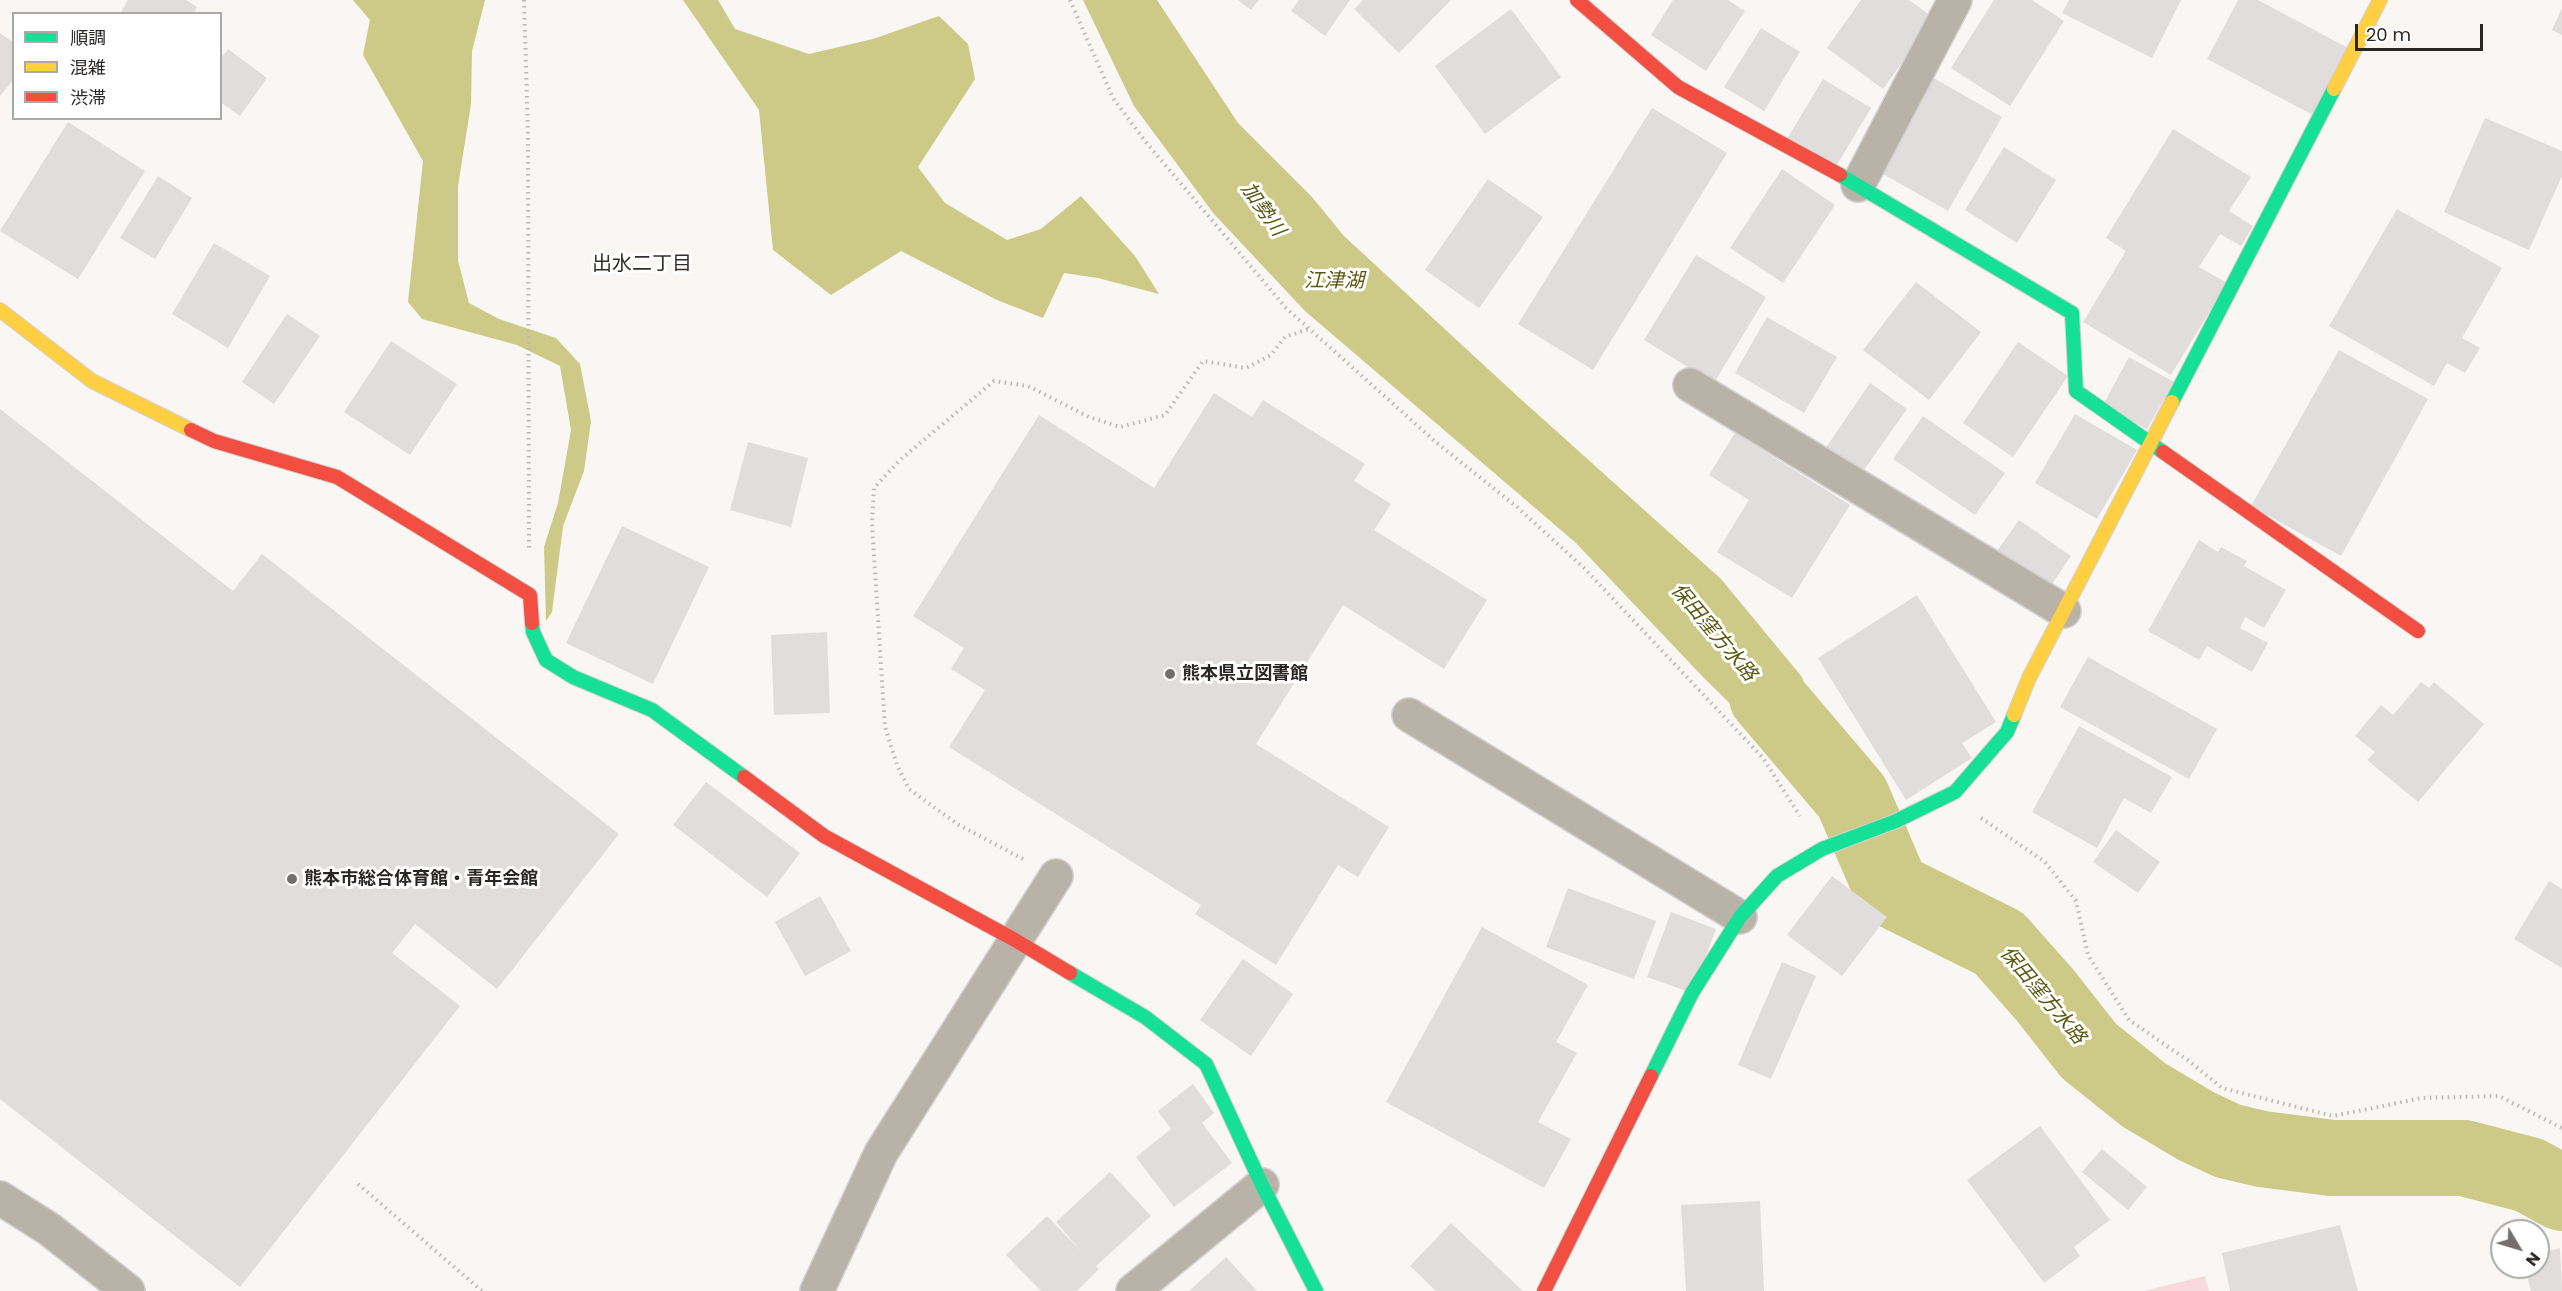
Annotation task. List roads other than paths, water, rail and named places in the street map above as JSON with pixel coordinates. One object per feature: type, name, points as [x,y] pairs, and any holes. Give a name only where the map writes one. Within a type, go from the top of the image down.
[{"type":"street","points":[[1577,0],[1678,87],[1858,185],[2072,313],[2076,392],[2418,630]]},
{"type":"street","points":[[1858,185],[1955,0]]},
{"type":"street","points":[[1544,1291],[1692,993],[1740,917],[1777,876],[1824,848],[1896,821],[1955,792],[2007,732],[2029,678],[2380,0]]},
{"type":"street","points":[[0,310],[92,381],[214,441],[337,477],[530,595],[533,632],[546,660],[573,677],[652,710],[824,836],[1015,940],[1145,1017],[1206,1065],[1262,1185],[1316,1291]]},
{"type":"street","points":[[1690,385],[2064,611]]},
{"type":"street","points":[[1409,715],[1740,917]]},
{"type":"street","points":[[817,1291],[881,1153],[1056,876]]},
{"type":"street","points":[[1133,1291],[1262,1185]]},
{"type":"street","points":[[0,1198],[49,1229],[128,1291]]},
{"type":"water","points":[[353,0],[485,0],[472,51],[471,104],[458,186],[458,261],[469,303],[499,319],[556,338],[580,364],[591,421],[584,471],[563,526],[552,612],[546,621],[544,547],[558,503],[571,430],[560,366],[517,345],[422,319],[408,302],[423,161],[363,55],[370,20]]},
{"type":"water","points":[[683,0],[718,0],[735,29],[809,54],[873,39],[939,16],[968,44],[975,79],[918,167],[945,203],[1007,240],[1041,229],[1081,196],[1135,256],[1159,294],[1098,278],[1064,273],[1043,318],[997,300],[901,251],[831,295],[773,250],[759,110]]},
{"type":"water","name":"江津湖","points":[[1083,0],[1157,0],[1238,123],[1312,197],[1344,236],[1721,579],[1802,677],[1842,797],[1761,734],[1703,677],[1576,543],[1305,311],[1214,214],[1134,106]]},
{"type":"waterway","name":"保田窪方水路","points":[[1767,697],[1852,797],[1892,890],[1999,943],[2045,995],[2089,1051],[2144,1095],[2196,1126],[2228,1141],[2262,1149],[2332,1158],[2464,1158],[2529,1175],[2562,1193]]},
{"type":"place","name":"熊本県立図書館","points":[[1170,674]]},
{"type":"place","name":"熊本市総合体育館・青年会館","points":[[292,879]]},
{"type":"district","name":"出水二丁目","points":[[642,265]]},
{"type":"water label","name":"加勢川","points":[[1262,210]]}]
